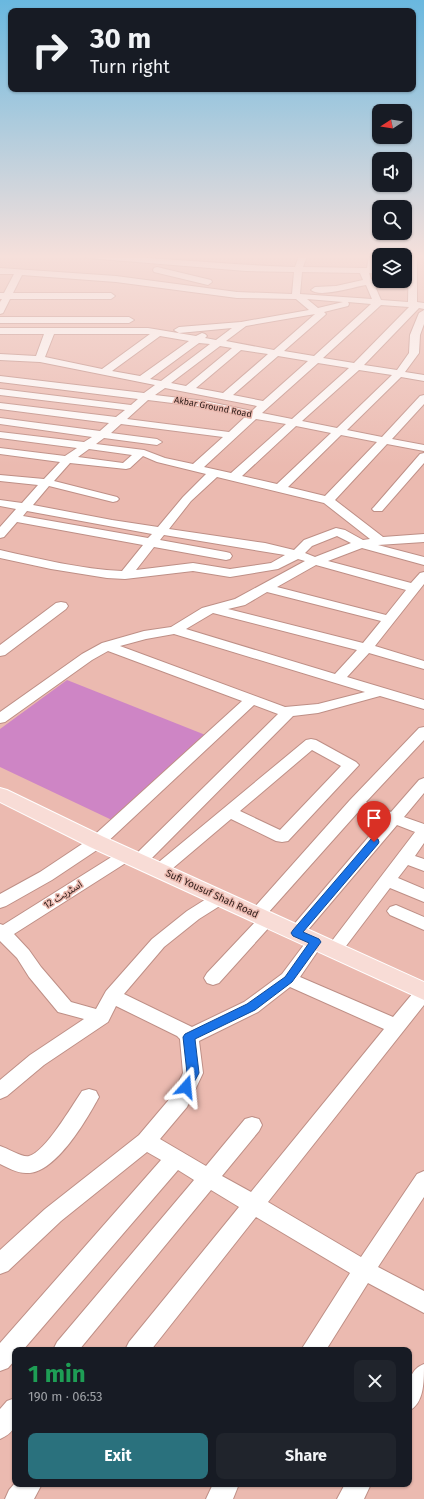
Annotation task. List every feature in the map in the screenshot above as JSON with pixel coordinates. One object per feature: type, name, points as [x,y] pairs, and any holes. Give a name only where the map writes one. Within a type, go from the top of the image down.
[{"type":"main road","name":"Sufi Yousuf Shah Road","points":[[0,794],[97,842],[424,992]]},
{"type":"street","points":[[39,331],[40,326]]},
{"type":"street","points":[[109,326],[110,335]]},
{"type":"street","points":[[0,340],[48,335],[110,335],[227,326]]},
{"type":"street","points":[[0,534],[25,507],[45,482],[68,459],[103,434],[147,396],[241,326]]},
{"type":"street","points":[[225,397],[307,326]]},
{"type":"street","points":[[196,468],[353,326]]},
{"type":"street","points":[[234,477],[399,326]]},
{"type":"street","points":[[280,488],[399,374],[414,353],[416,326]]},
{"type":"street","points":[[143,380],[215,328]]},
{"type":"street","points":[[0,331],[39,331],[48,335]]},
{"type":"street","points":[[105,371],[153,332],[424,378]]},
{"type":"street","points":[[40,359],[48,335]]},
{"type":"street","points":[[188,389],[239,347]]},
{"type":"street","points":[[0,357],[40,359],[105,371],[265,406]]},
{"type":"street","name":"Akbar Ground Road","points":[[0,379],[205,404],[338,432],[424,448]]},
{"type":"street","points":[[0,392],[134,408]]},
{"type":"street","points":[[328,500],[424,398]]},
{"type":"street","points":[[0,406],[231,435]]},
{"type":"street","points":[[0,421],[158,442]]},
{"type":"street","points":[[0,451],[126,466],[158,442],[172,427]]},
{"type":"street","points":[[0,435],[142,453],[161,460],[328,500],[380,541]]},
{"type":"street","points":[[378,509],[424,456]]},
{"type":"street","points":[[125,575],[150,542],[187,499],[215,472]]},
{"type":"street","points":[[0,478],[45,482],[113,499]]},
{"type":"street","points":[[0,503],[159,532],[265,547],[297,554],[315,561],[414,588]]},
{"type":"street","points":[[15,518],[226,556]]},
{"type":"street","points":[[0,554],[100,573],[125,575],[193,567],[230,573],[274,566],[297,554],[308,543],[333,532],[341,533],[361,544],[424,562]]},
{"type":"street","points":[[0,719],[87,657],[107,646],[144,635],[174,630],[206,611],[240,602],[315,561],[361,544],[424,538]]},
{"type":"street","points":[[338,679],[366,648],[424,576]]},
{"type":"street","points":[[265,588],[388,619]]},
{"type":"street","points":[[0,652],[61,606]]},
{"type":"street","points":[[214,610],[366,648],[424,665]]},
{"type":"street","points":[[174,630],[424,705]]},
{"type":"street","points":[[107,646],[251,700],[289,712],[307,711],[379,692]]},
{"type":"street","points":[[0,902],[46,876],[97,842],[251,700]]},
{"type":"street","name":"اسٹریٹ 12","points":[[1,932],[133,858],[289,712]]},
{"type":"street","points":[[213,978],[356,804],[424,731]]},
{"type":"street","points":[[160,870],[311,742],[352,764],[282,838],[229,812]]},
{"type":"street","points":[[296,933],[424,783]]},
{"type":"street","points":[[189,1037],[251,1007],[288,979],[325,946],[388,880],[424,831],[356,804]]},
{"type":"street","points":[[405,858],[424,866]]},
{"type":"street","points":[[388,880],[424,896]]},
{"type":"street","points":[[1,1089],[37,1060],[101,1016],[112,996],[158,943],[193,915],[220,898]]},
{"type":"street","points":[[396,911],[424,924]]},
{"type":"street","points":[[1,932],[65,1007],[101,1016]]},
{"type":"street","points":[[288,979],[396,1026]]},
{"type":"street","points":[[139,1347],[424,992]]},
{"type":"street","points":[[0,1264],[54,1215],[146,1141],[180,1101],[193,1073],[189,1037],[184,1031],[112,996]]},
{"type":"street","points":[[0,1154],[22,1165],[34,1165],[54,1148],[89,1098]]},
{"type":"street","points":[[67,1347],[252,1126]]},
{"type":"street","points":[[146,1141],[252,1205],[424,1303]]},
{"type":"street","points":[[0,1360],[176,1158]]},
{"type":"street","points":[[314,1347],[424,1180]]},
{"type":"street","points":[[412,1395],[424,1375]]},
{"type":"street","points":[[0,1427],[12,1413]]},
{"type":"street","points":[[18,1499],[28,1487]]},
{"type":"street","points":[[219,1499],[226,1487]]},
{"type":"street","points":[[350,1499],[357,1487]]},
{"type":"shaded area","points":[[67,680],[208,736],[114,821],[0,767],[0,729]]},
{"type":"route","points":[[186,1087],[193,1073],[189,1037],[251,1007],[288,979],[316,942],[296,933],[374,842]]}]
